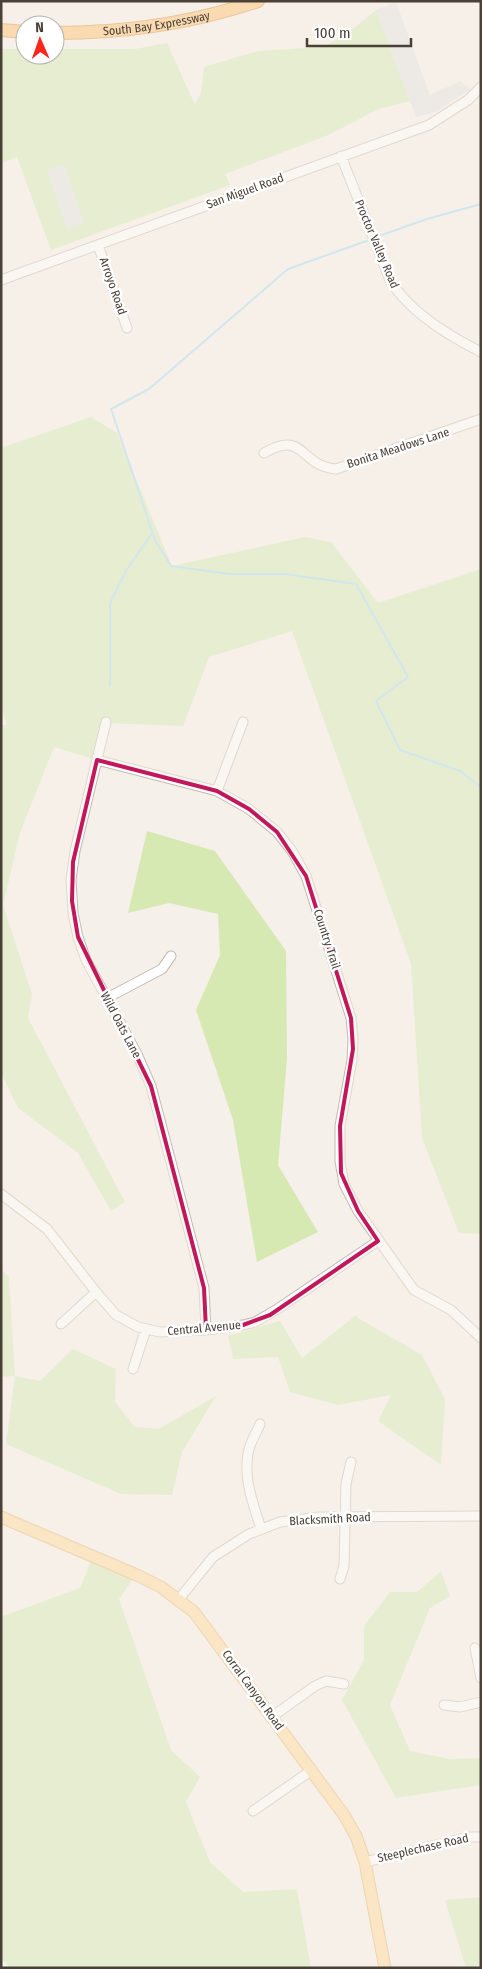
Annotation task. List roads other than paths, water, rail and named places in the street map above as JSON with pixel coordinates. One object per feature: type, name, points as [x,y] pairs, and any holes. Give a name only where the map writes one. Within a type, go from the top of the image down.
[{"type":"highway","name":"South Bay Expressway","points":[[65,32],[160,25],[206,16],[258,1]]},
{"type":"highway","points":[[1,30],[15,31]]},
{"type":"main road","name":"Corral Canyon Road","points":[[1,1517],[139,1576],[179,1600],[210,1632],[273,1716],[350,1825],[365,1862],[386,1968]]},
{"type":"street","name":"San Miguel Road","points":[[1,280],[429,125],[468,100],[481,87]]},
{"type":"street","name":"Proctor Valley Road","points":[[341,156],[390,280],[405,302],[464,343],[481,352]]},
{"type":"street","name":"Arroyo Road","points":[[98,244],[127,328]]},
{"type":"street","name":"Bonita Meadows Lane","points":[[264,453],[279,444],[290,444],[325,468],[336,468],[481,420]]},
{"type":"street","name":"Wild Oats Lane","points":[[106,722],[75,851],[72,901],[75,926],[82,949],[137,1054],[151,1086],[204,1288],[206,1330]]},
{"type":"street","points":[[217,791],[243,722]]},
{"type":"street","name":"Country Trail","points":[[97,760],[217,791],[249,809],[268,824],[292,851],[306,876],[351,1018],[352,1060],[340,1126],[341,1173],[358,1211],[414,1290],[451,1310],[481,1338]]},
{"type":"street","points":[[107,998],[162,969],[171,956]]},
{"type":"street","name":"Central Avenue","points":[[1,1194],[47,1229],[96,1292],[116,1314],[146,1329],[167,1332],[206,1330],[243,1325],[262,1318],[378,1241]]},
{"type":"street","points":[[61,1324],[96,1292]]},
{"type":"street","points":[[133,1369],[146,1329]]},
{"type":"street","points":[[260,1424],[249,1449],[247,1472],[249,1494],[261,1528]]},
{"type":"street","points":[[340,1579],[344,1566],[346,1484],[351,1462]]},
{"type":"street","name":"Blacksmith Road","points":[[179,1600],[213,1558],[230,1544],[261,1528],[297,1518],[481,1516]]},
{"type":"street","points":[[475,1648],[481,1678]]},
{"type":"street","points":[[273,1716],[315,1686],[326,1681],[344,1684]]},
{"type":"street","points":[[444,1705],[460,1707],[481,1702]]},
{"type":"street","points":[[253,1811],[312,1770]]},
{"type":"street","name":"Steeplechase Road","points":[[365,1862],[469,1836],[481,1837]]},
{"type":"waterway","points":[[376,237],[427,219],[481,204]]},
{"type":"waterway","points":[[372,239],[288,269],[149,389],[111,409],[155,540],[171,566],[229,574],[285,574],[356,584],[408,677],[376,701],[400,750],[460,771],[481,787]]},
{"type":"waterway","points":[[110,686],[110,603],[126,571],[152,533]]}]
